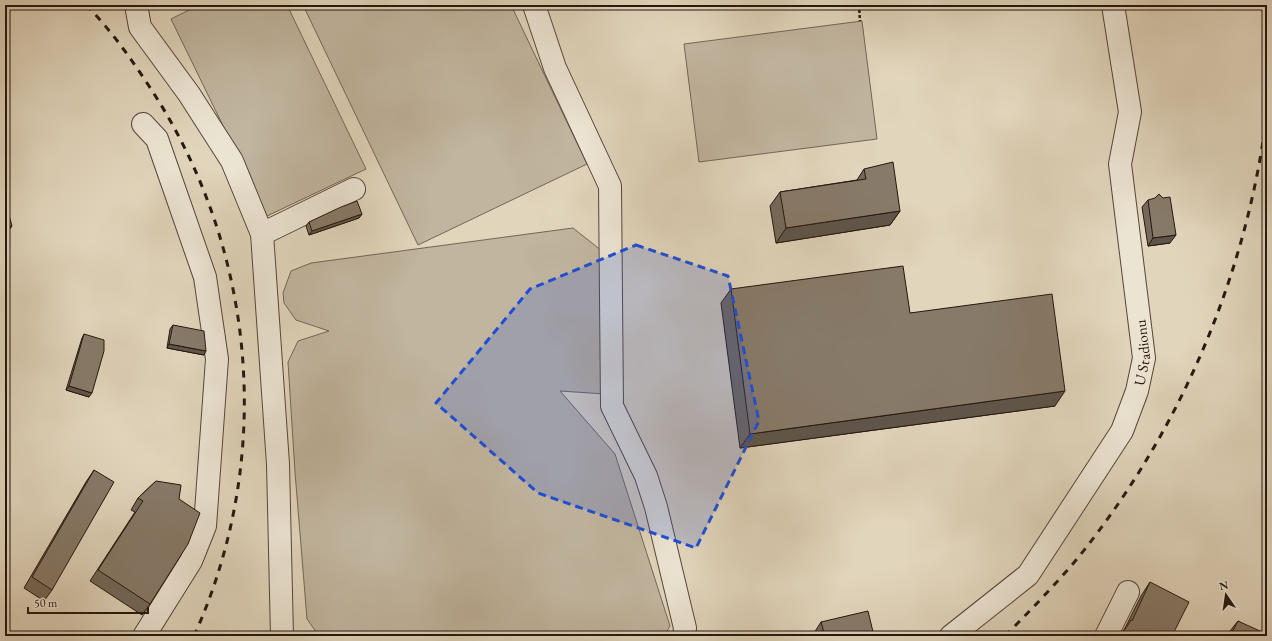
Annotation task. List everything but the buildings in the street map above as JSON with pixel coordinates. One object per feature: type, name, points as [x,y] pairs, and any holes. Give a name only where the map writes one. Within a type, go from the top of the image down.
[{"type":"street","points":[[136,5],[140,27],[189,94],[232,161],[262,234],[278,464],[282,636]]},
{"type":"street","points":[[534,5],[555,68],[610,186],[612,406],[646,476],[656,507],[685,628],[684,636]]},
{"type":"street","name":"U Stadionu","points":[[951,636],[1028,575],[1122,431],[1137,391],[1144,358],[1120,164],[1130,112],[1113,5]]},
{"type":"street","points":[[143,124],[157,139],[206,277],[217,359],[205,526],[191,561],[144,636]]},
{"type":"street","points":[[262,234],[354,189]]},
{"type":"street","points":[[1106,636],[1128,592]]},
{"type":"path","points":[[859,5],[860,21]]},
{"type":"highlighted area","points":[[636,245],[728,276],[759,421],[696,548],[538,493],[436,403],[530,289]]},
{"type":"shaded area","points":[[199,5],[287,5],[366,169],[267,216],[171,19]]},
{"type":"shaded area","points":[[303,5],[511,5],[587,164],[418,245]]},
{"type":"shaded area","points":[[862,21],[877,139],[699,162],[684,44]]},
{"type":"shaded area","points":[[573,228],[607,255],[605,394],[560,391],[615,454],[670,626],[664,636],[319,636],[307,619],[288,362],[298,341],[329,331],[296,320],[284,303],[283,293],[291,271],[311,263]]},
{"type":"railway","points":[[86,5],[135,64],[185,149],[213,216],[232,284],[242,355],[244,426],[236,497],[220,568],[194,636]]},
{"type":"railway","points":[[1005,636],[1077,559],[1114,510],[1147,459],[1177,405],[1203,349],[1225,292],[1243,233],[1257,173],[1267,113]]}]
